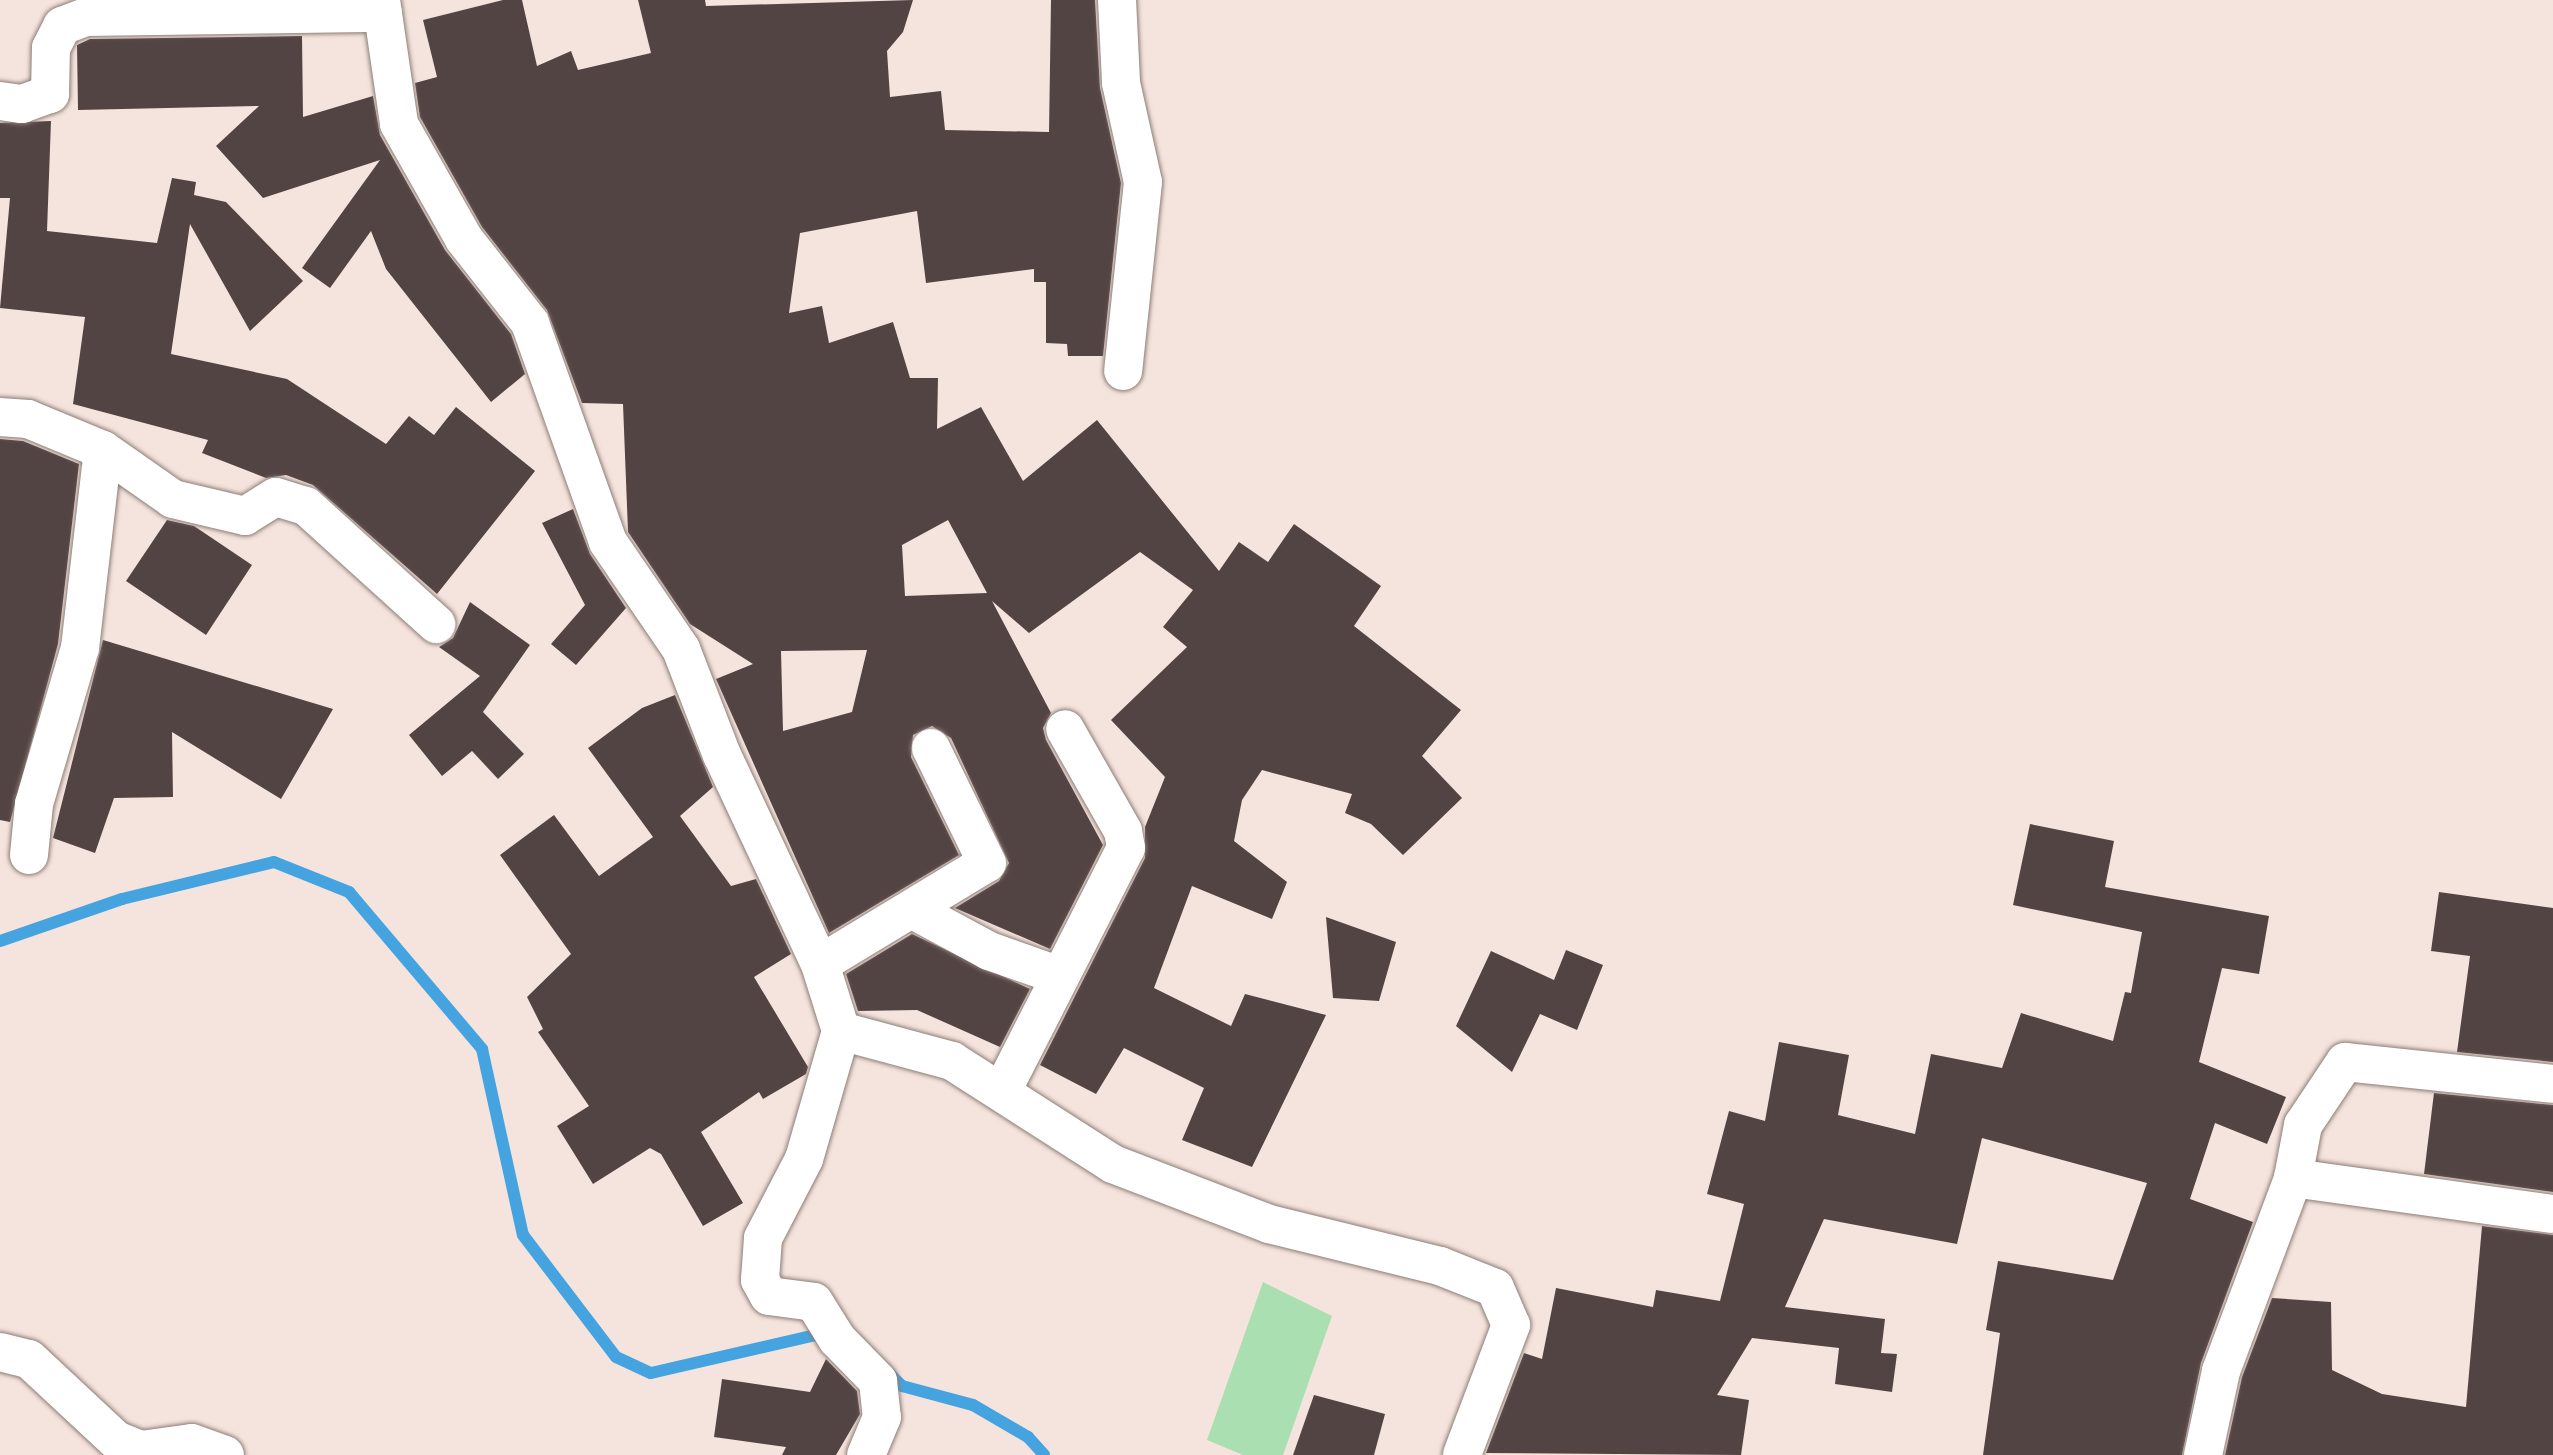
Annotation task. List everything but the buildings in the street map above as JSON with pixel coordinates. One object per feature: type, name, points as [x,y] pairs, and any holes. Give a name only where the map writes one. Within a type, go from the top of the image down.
[{"type":"street","points":[[1117,0],[1121,83],[1143,182],[1123,371]]},
{"type":"street","points":[[0,101],[22,104],[50,94],[51,48],[62,26],[86,17],[382,7],[399,124],[464,239],[530,323],[608,542],[681,649],[722,755],[820,964],[841,1031],[804,1159],[759,1257],[760,1280],[769,1296],[814,1302],[837,1339],[878,1381],[882,1417],[866,1455]]},
{"type":"street","points":[[0,417],[27,419],[103,450],[173,499],[245,516],[276,497],[306,506],[436,624]]},
{"type":"street","points":[[29,855],[34,804],[80,648],[103,450]]},
{"type":"street","points":[[1002,1091],[1126,848],[1123,831],[1065,729]]},
{"type":"street","points":[[820,964],[987,863],[931,748]]},
{"type":"street","points":[[913,910],[989,951],[1060,976]]},
{"type":"street","points":[[841,1031],[952,1061],[1113,1164],[1269,1224],[1440,1266],[1495,1288],[1511,1325],[1462,1455]]},
{"type":"street","points":[[2203,1455],[2221,1371],[2292,1178],[2303,1125],[2345,1062],[2553,1084]]},
{"type":"street","points":[[2292,1178],[2553,1214]]},
{"type":"street","points":[[0,1352],[29,1359],[116,1440],[141,1450],[192,1443],[225,1455]]},
{"type":"green space","points":[[1263,1282],[1332,1316],[1283,1455],[1243,1455],[1207,1440]]},
{"type":"waterway","points":[[0,941],[122,899],[274,862],[349,892],[482,1049],[523,1235],[616,1357],[651,1373],[829,1332]]},
{"type":"waterway","points":[[888,1372],[902,1386],[973,1405],[1028,1437],[1044,1455]]}]
